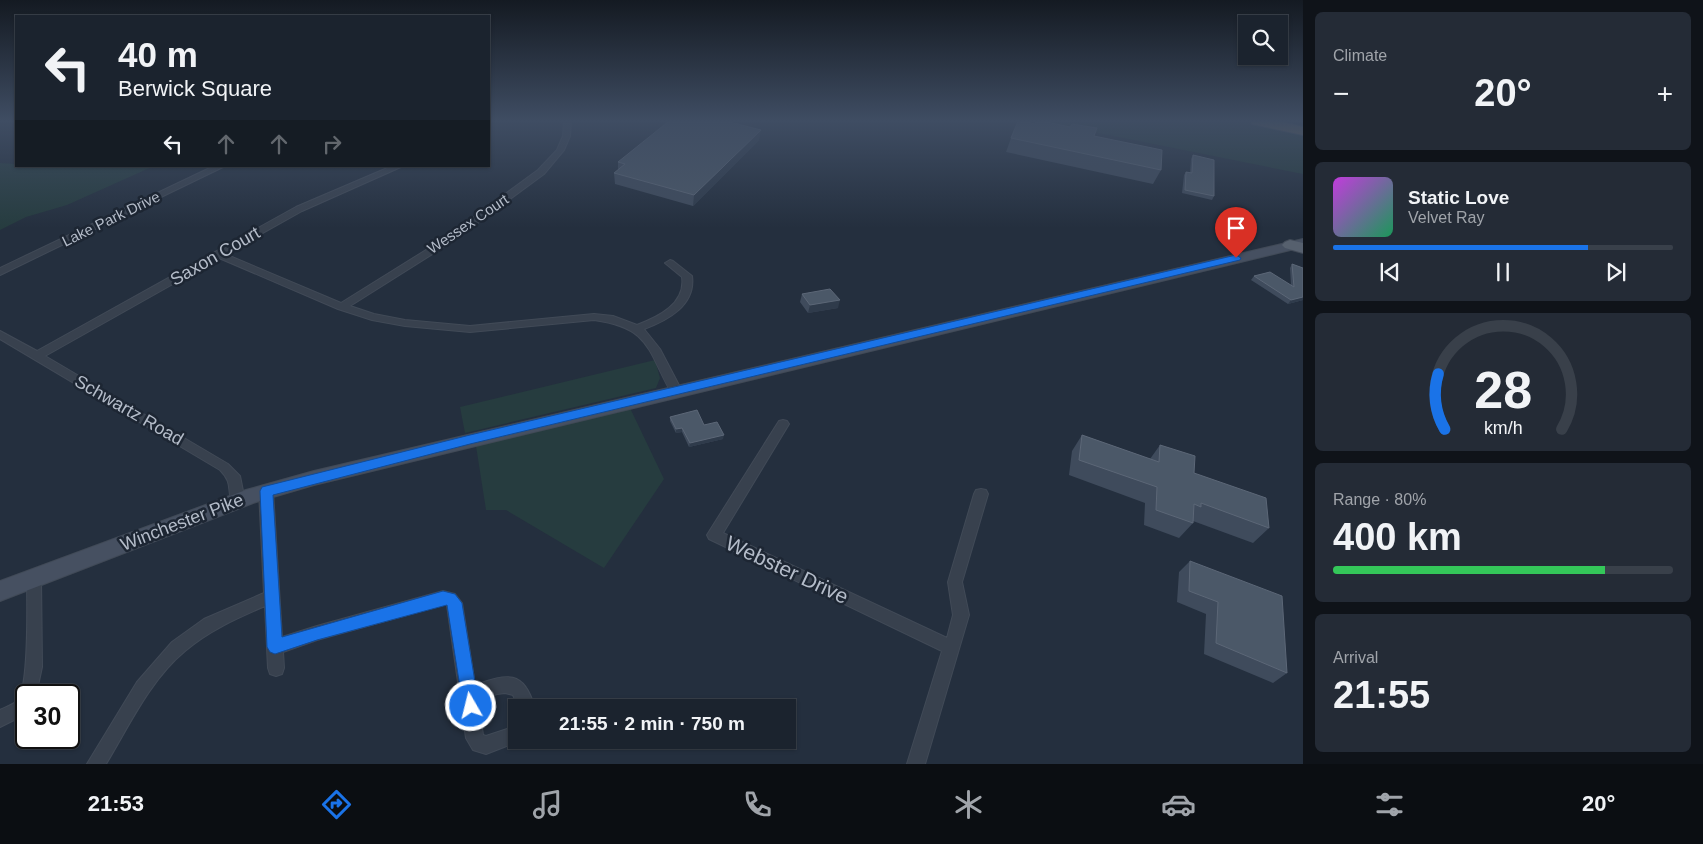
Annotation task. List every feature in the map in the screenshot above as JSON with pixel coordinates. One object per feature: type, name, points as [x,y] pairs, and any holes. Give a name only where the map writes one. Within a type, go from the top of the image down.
[{"type":"main road","name":"Winchester Pike","points":[[0,591],[266,491],[376,462],[1299,245]]},
{"type":"street","name":"Wessex Court","points":[[342,307],[388,276],[450,239],[541,172],[556,157]]},
{"type":"street","name":"Lake Park Drive","points":[[0,272],[219,167]]},
{"type":"street","name":"Saxon Court","points":[[38,356],[299,209],[397,167]]},
{"type":"street","points":[[218,254],[342,307],[372,317],[405,324],[470,329],[594,317],[620,321],[638,328],[651,341],[676,391]]},
{"type":"street","points":[[638,328],[664,316],[684,296],[688,284],[687,276],[670,262]]},
{"type":"street","name":"Schwartz Road","points":[[0,334],[224,466],[234,476],[238,500]]},
{"type":"street","name":"Webster Drive","points":[[783,424],[714,535],[950,647]]},
{"type":"street","points":[[266,491],[276,668]]},
{"type":"street","points":[[916,764],[961,615],[955,582],[981,494]]},
{"type":"street","points":[[30,684],[34,667],[34,578]]},
{"type":"street","points":[[96,764],[160,665],[177,647],[219,620],[271,597]]},
{"type":"street","points":[[275,647],[317,633],[443,598],[450,599],[455,603],[475,738],[479,744],[486,745],[508,737]]},
{"type":"street","points":[[470,695],[504,684],[513,685],[521,689],[526,699]]},
{"type":"street","points":[[0,719],[15,709]]},
{"type":"green space","points":[[1217,157],[1303,157],[1303,174]]},
{"type":"green space","points":[[0,163],[15,164],[15,167],[152,167],[67,205],[26,217],[0,230]]},
{"type":"green space","points":[[655,360],[660,378],[656,388],[465,433],[460,407]]},
{"type":"green space","points":[[630,408],[664,479],[604,568],[506,510],[486,510],[476,446]]},
{"type":"building","points":[[625,157],[734,157],[694,195],[614,173],[625,164],[618,162]]},
{"type":"building","points":[[1098,157],[1162,157],[1161,170]]},
{"type":"building","points":[[1193,157],[1214,160],[1214,196],[1185,190],[1186,172],[1192,173]]},
{"type":"building","points":[[1292,264],[1303,268],[1303,297],[1291,300],[1254,276],[1270,272],[1294,287]]},
{"type":"building","points":[[830,289],[840,300],[810,305],[802,294]]},
{"type":"building","points":[[697,410],[704,425],[717,422],[724,435],[690,443],[682,428],[676,429],[670,417]]},
{"type":"building","points":[[1082,435],[1159,462],[1160,445],[1195,456],[1194,473],[1266,498],[1269,528],[1201,503],[1201,507],[1194,504],[1193,523],[1156,510],[1157,487],[1079,460]]},
{"type":"building","points":[[1190,561],[1282,596],[1287,673],[1216,643],[1218,602],[1189,591]]},
{"type":"route","points":[[471,706],[455,603],[450,599],[443,598],[317,633],[275,647],[266,491],[361,466],[1236,258]]}]
